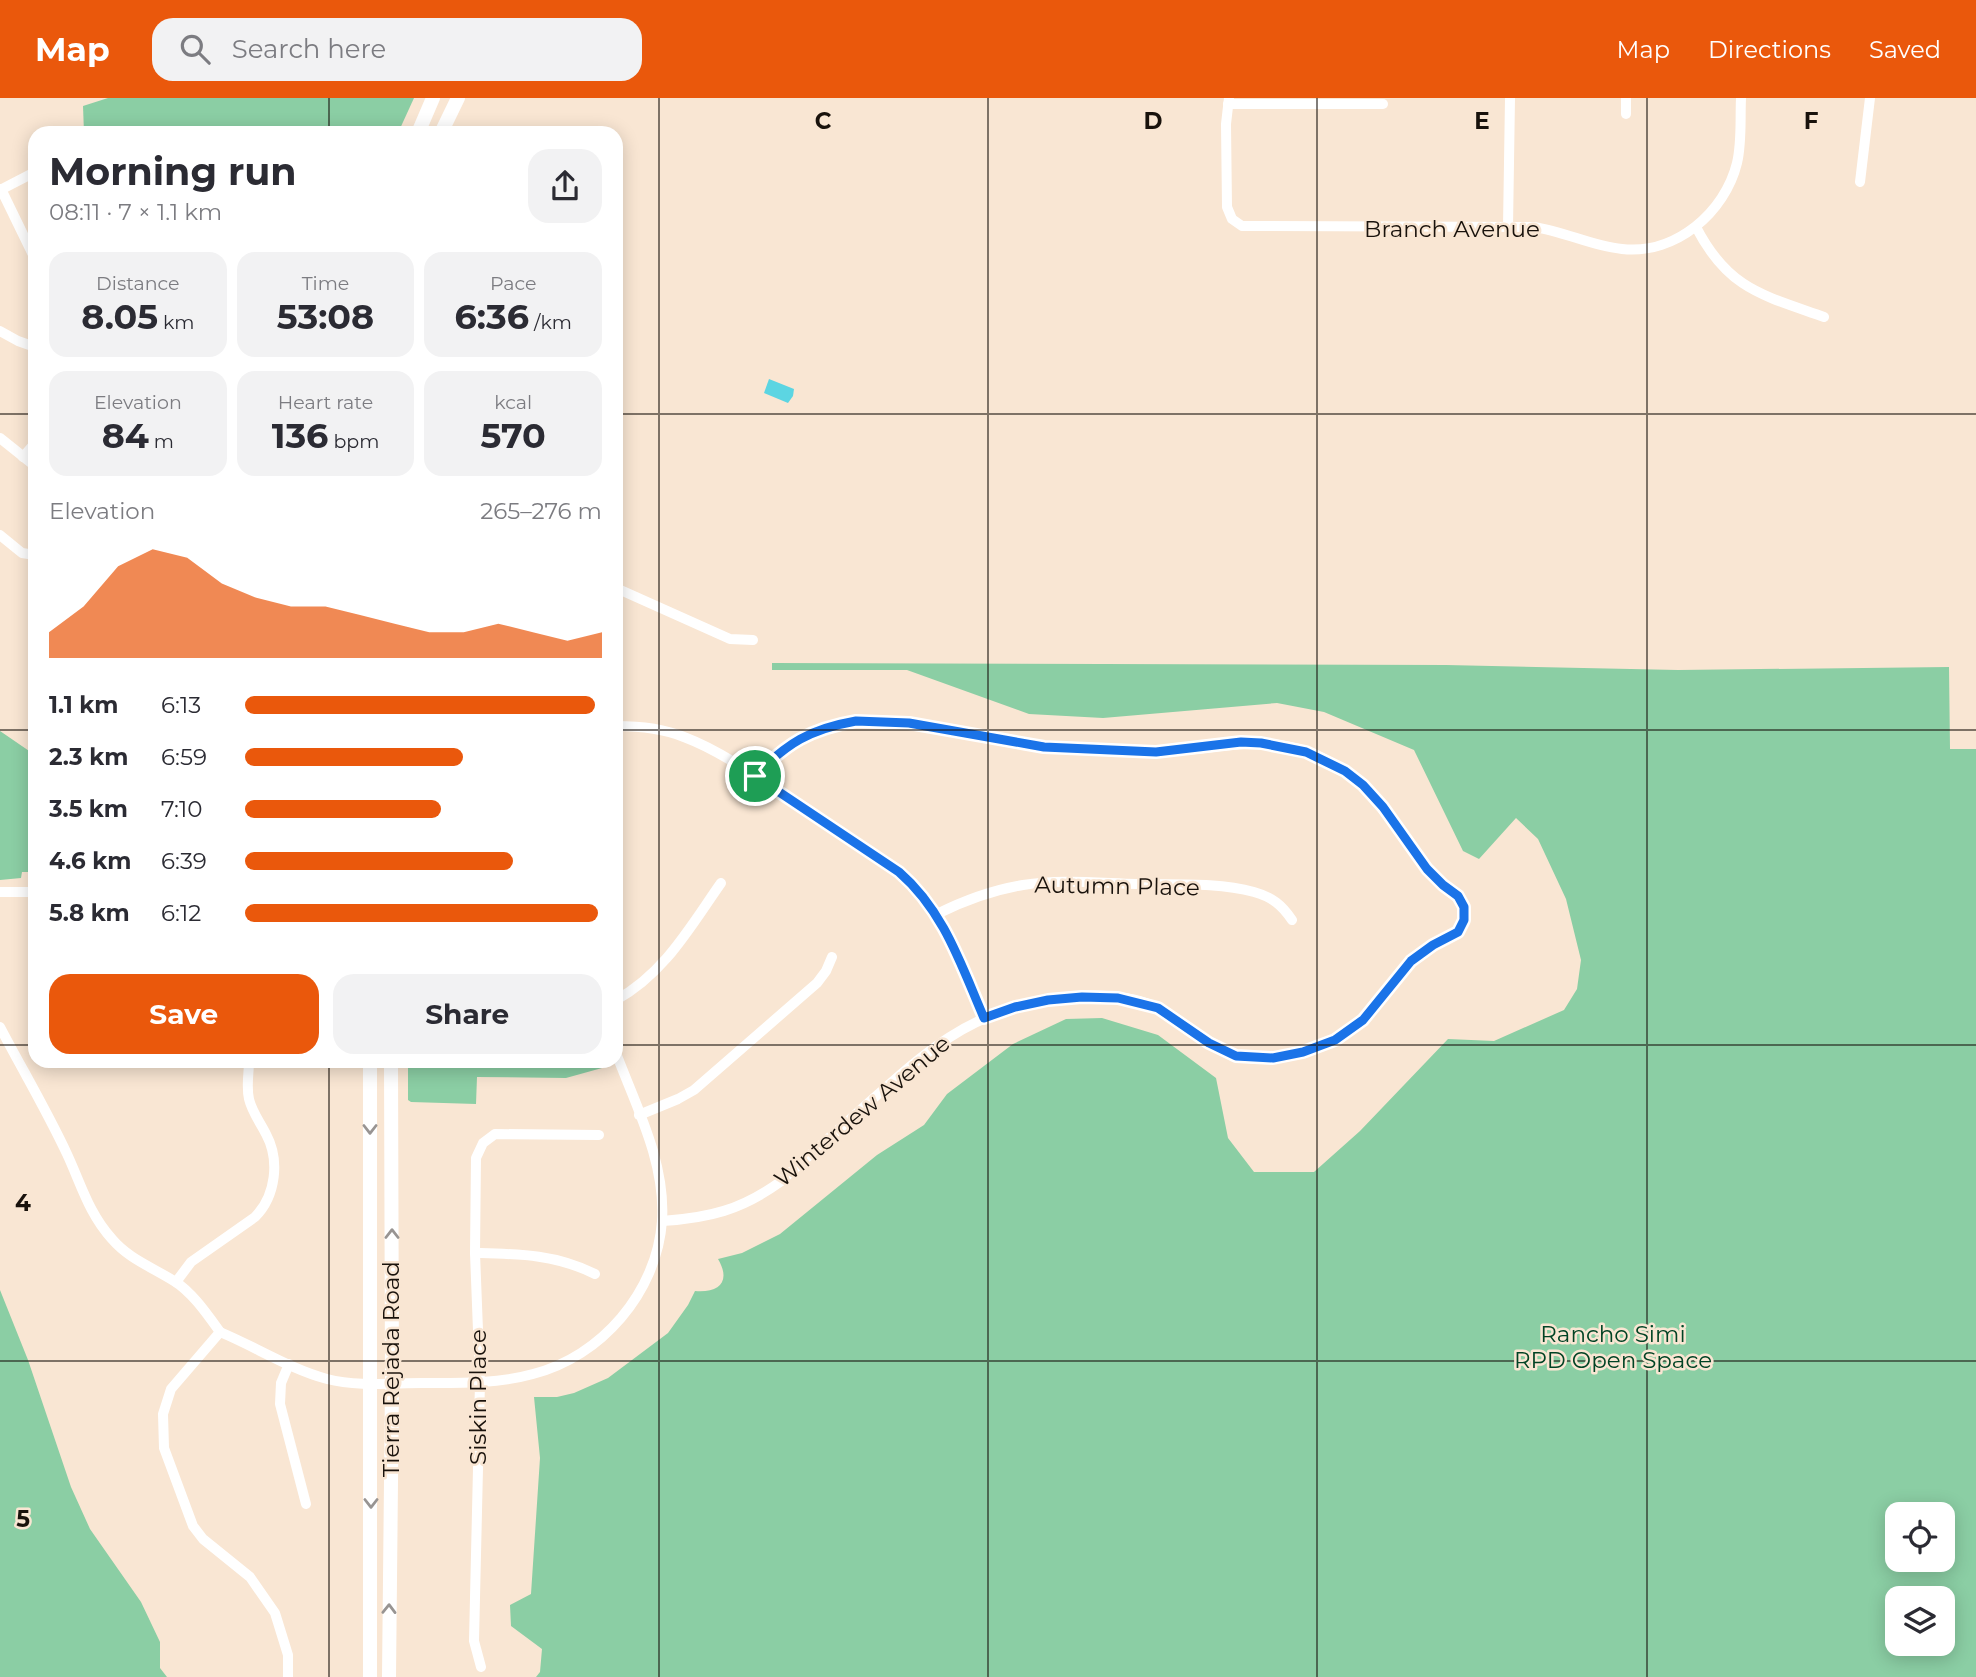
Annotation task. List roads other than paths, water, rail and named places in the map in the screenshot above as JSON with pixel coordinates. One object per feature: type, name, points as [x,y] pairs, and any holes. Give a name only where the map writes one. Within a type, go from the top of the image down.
[{"type":"main road","points":[[421,126],[433,98]]},
{"type":"main road","points":[[444,126],[458,98]]},
{"type":"main road","name":"Tierra Rejada Road","points":[[370,1068],[370,1677]]},
{"type":"main road","name":"Tierra Rejada Road","points":[[389,1677],[391,1068]]},
{"type":"street","points":[[1508,228],[1510,98]]},
{"type":"street","points":[[1626,98],[1626,114]]},
{"type":"street","name":"Branch Avenue","points":[[1228,101],[1229,215],[1242,226],[1550,229],[1598,246],[1626,250],[1661,245],[1696,227],[1723,198],[1732,179],[1740,141],[1741,98]]},
{"type":"street","points":[[1860,182],[1870,98]]},
{"type":"street","points":[[1228,101],[1383,104]]},
{"type":"street","points":[[28,176],[1,189],[28,245]]},
{"type":"street","points":[[1696,227],[1714,259],[1739,282],[1761,294],[1825,317]]},
{"type":"street","points":[[0,331],[28,345]]},
{"type":"street","points":[[0,438],[28,461]]},
{"type":"street","points":[[23,457],[28,451]]},
{"type":"street","points":[[0,535],[22,553],[28,554]]},
{"type":"street","points":[[623,591],[730,639],[753,639]]},
{"type":"street","name":"Winterdew Avenue","points":[[662,1221],[717,1214],[738,1208],[760,1196],[780,1182],[923,1054],[954,1033],[984,1018],[1015,1007],[1048,1000],[1118,998],[1158,1008],[1209,1043],[1236,1056],[1273,1058],[1318,1047],[1348,1031],[1376,1006],[1411,961],[1450,938],[1462,926],[1464,907],[1458,896],[1427,869],[1383,807],[1363,785],[1328,761],[1281,745],[1241,742],[1156,752],[1044,747],[909,723],[856,721],[829,726],[800,737],[775,755],[755,776]]},
{"type":"street","points":[[623,726],[650,728],[687,737],[755,776],[899,872],[926,898],[937,914],[984,1018]]},
{"type":"street","name":"Autumn Place","points":[[937,914],[968,899],[997,890],[1027,884],[1061,882],[1237,889],[1273,899],[1284,908],[1292,920]]},
{"type":"street","points":[[623,996],[658,970],[721,883]]},
{"type":"street","points":[[0,892],[28,892]]},
{"type":"street","points":[[639,1115],[678,1099],[706,1081],[817,983],[832,957]]},
{"type":"street","points":[[0,1027],[67,1154],[88,1205],[112,1240],[126,1253],[176,1282],[220,1332],[325,1379],[371,1383],[480,1382],[535,1374],[582,1352],[622,1317],[649,1272],[662,1221],[656,1167],[621,1068]]},
{"type":"street","points":[[176,1282],[191,1262],[255,1217],[269,1197],[274,1158],[267,1136],[248,1097],[249,1068]]},
{"type":"street","name":"Siskin Place","points":[[481,1667],[474,1641],[480,1382],[475,1253],[476,1158],[483,1143],[495,1134],[599,1135]]},
{"type":"street","points":[[475,1253],[527,1254],[571,1262],[595,1274]]},
{"type":"street","points":[[220,1332],[172,1389],[163,1414],[164,1448],[193,1526],[203,1539],[250,1577],[275,1613],[288,1655],[288,1677]]},
{"type":"street","points":[[289,1364],[281,1383],[280,1404],[306,1504]]},
{"type":"water","points":[[769,379],[794,389],[788,403],[764,393]]},
{"type":"park label","name":"Rancho Simi RPD Open Space","points":[[1613,1347]]}]
